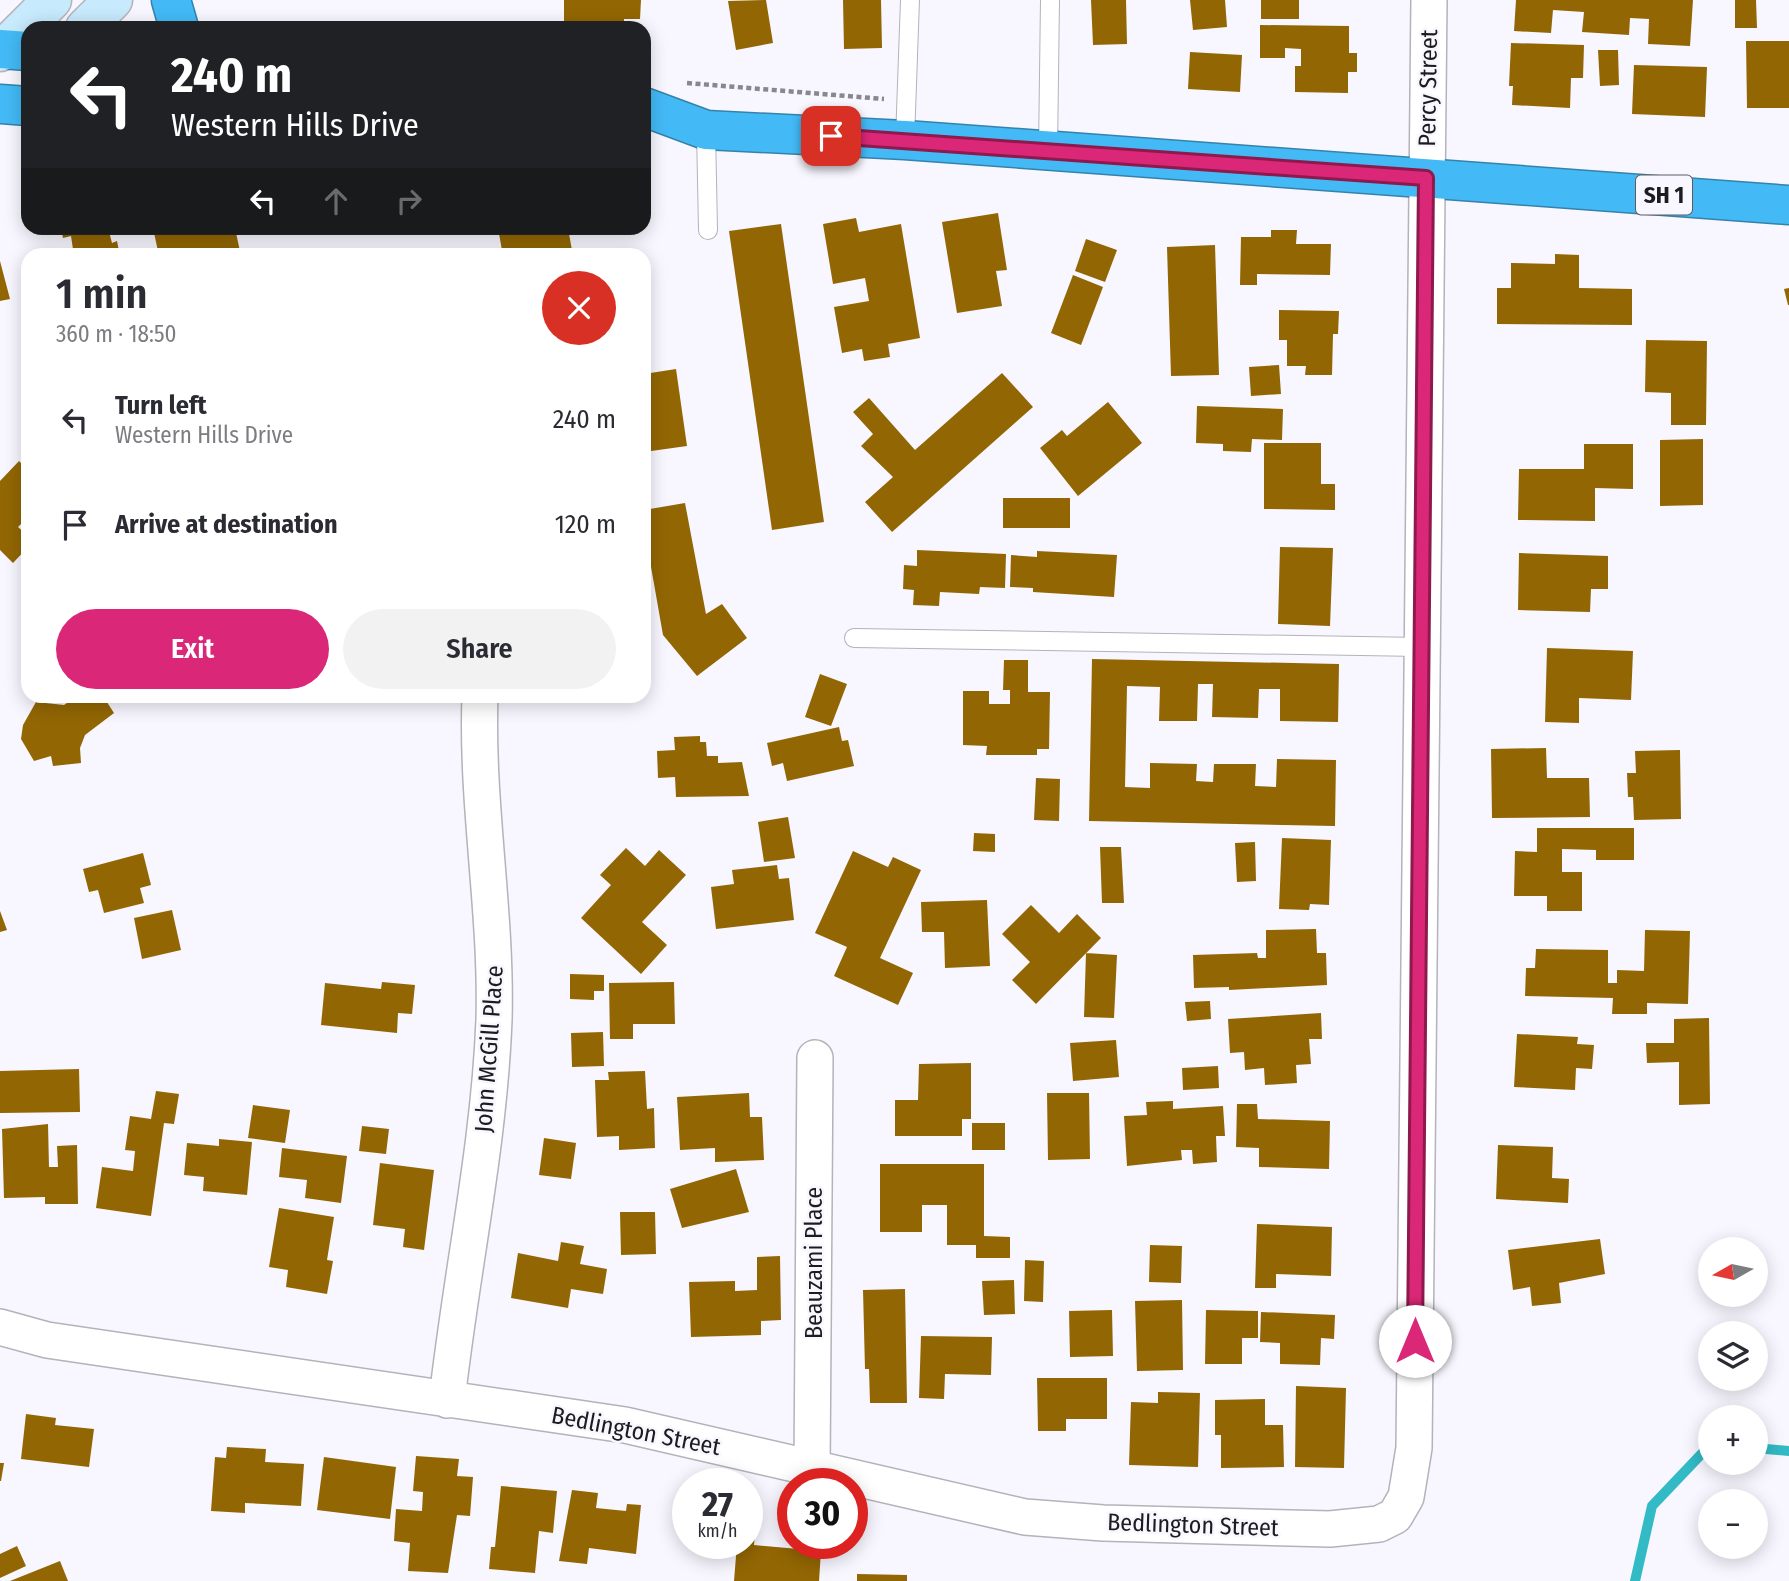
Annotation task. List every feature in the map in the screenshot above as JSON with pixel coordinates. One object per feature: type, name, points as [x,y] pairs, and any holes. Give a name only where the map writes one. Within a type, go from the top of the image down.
[{"type":"highway","points":[[171,0],[177,21]]},
{"type":"highway","name":"SH 1","points":[[651,110],[706,130]]},
{"type":"highway","name":"SH 1","points":[[651,137],[706,130],[905,140],[1789,205]]},
{"type":"main road","points":[[34,21],[52,0]]},
{"type":"main road","points":[[92,21],[113,0]]},
{"type":"main road","points":[[8,50],[21,35]]},
{"type":"street","name":"Percy Street","points":[[1395,1516],[1406,1497],[1414,1448],[1429,0]]},
{"type":"street","name":"John McGill Place","points":[[446,1400],[480,1179],[494,1023],[495,948],[481,803],[480,703]]},
{"type":"street","name":"Beauzami Place","points":[[812,1468],[815,1058]]},
{"type":"street","name":"Bedlington Street","points":[[0,1327],[47,1340],[625,1425],[812,1468]]},
{"type":"street","name":"Bedlington Street","points":[[868,1481],[1025,1517],[1103,1523],[1329,1529],[1379,1524],[1395,1516]]},
{"type":"lane","points":[[905,140],[910,0]]},
{"type":"lane","points":[[1048,151],[1050,0]]},
{"type":"lane","points":[[706,130],[708,230]]},
{"type":"lane","points":[[855,638],[1421,647]]},
{"type":"path","points":[[685,83],[907,101]]},
{"type":"building","points":[[564,0],[641,0],[640,19],[564,21]]},
{"type":"building","points":[[766,0],[773,43],[736,50],[728,1]]},
{"type":"building","points":[[843,0],[881,0],[882,48],[844,49]]},
{"type":"building","points":[[1091,0],[1126,0],[1127,44],[1093,45]]},
{"type":"building","points":[[1190,0],[1225,0],[1227,27],[1193,30]]},
{"type":"building","points":[[1261,0],[1299,0],[1299,19],[1261,19]]},
{"type":"building","points":[[1516,0],[1693,0],[1690,46],[1648,44],[1649,19],[1630,18],[1629,35],[1582,32],[1584,12],[1553,10],[1551,33],[1514,31]]},
{"type":"building","points":[[1735,0],[1756,0],[1757,28],[1735,28]]},
{"type":"building","points":[[1260,25],[1349,26],[1349,53],[1357,53],[1357,72],[1348,72],[1348,93],[1295,92],[1295,66],[1301,66],[1301,49],[1285,48],[1285,58],[1260,58]]},
{"type":"building","points":[[1746,41],[1789,41],[1789,108],[1747,108]]},
{"type":"building","points":[[1511,43],[1584,45],[1583,78],[1571,78],[1570,108],[1512,105],[1513,86],[1509,86]]},
{"type":"building","points":[[1598,50],[1618,50],[1619,85],[1600,86]]},
{"type":"building","points":[[1190,52],[1242,55],[1240,92],[1188,89]]},
{"type":"building","points":[[1634,65],[1707,67],[1705,117],[1632,114]]},
{"type":"building","points":[[998,213],[1007,270],[996,271],[1002,306],[957,313],[942,222]]},
{"type":"building","points":[[856,218],[859,232],[901,224],[920,338],[888,344],[890,357],[864,361],[862,349],[842,353],[834,307],[869,301],[865,278],[833,284],[823,224]]},
{"type":"building","points":[[781,224],[824,522],[772,530],[729,231]]},
{"type":"building","points":[[1271,230],[1297,230],[1296,244],[1331,244],[1330,275],[1257,274],[1257,285],[1240,285],[1241,237],[1271,237]]},
{"type":"building","points":[[62,235],[110,235],[112,243],[117,241],[118,248],[73,248],[71,236],[63,238]]},
{"type":"building","points":[[154,235],[236,235],[239,248],[157,248]]},
{"type":"building","points":[[499,235],[569,235],[572,248],[502,248]]},
{"type":"building","points":[[1086,239],[1117,250],[1105,282],[1075,271]]},
{"type":"building","points":[[1215,245],[1219,375],[1171,376],[1167,247]]},
{"type":"building","points":[[1555,254],[1579,255],[1579,288],[1632,289],[1632,325],[1497,324],[1497,288],[1511,288],[1511,263],[1555,264]]},
{"type":"building","points":[[0,261],[10,299],[0,301]]},
{"type":"building","points":[[1073,275],[1103,287],[1081,345],[1051,333]]},
{"type":"building","points":[[1789,288],[1789,305],[1788,305],[1784,289]]},
{"type":"building","points":[[1279,310],[1339,311],[1338,334],[1333,334],[1332,375],[1305,375],[1306,366],[1287,366],[1287,340],[1279,340]]},
{"type":"building","points":[[1646,340],[1707,341],[1706,425],[1671,425],[1671,393],[1645,392]]},
{"type":"building","points":[[1279,365],[1281,394],[1251,396],[1249,367]]},
{"type":"building","points":[[676,369],[687,446],[651,451],[651,373]]},
{"type":"building","points":[[1002,373],[1033,407],[892,532],[865,502],[893,477],[861,446],[873,434],[853,412],[869,398],[915,450]]},
{"type":"building","points":[[1108,402],[1142,443],[1078,496],[1040,448],[1062,430],[1067,436]]},
{"type":"building","points":[[1197,406],[1283,409],[1282,440],[1252,439],[1251,452],[1223,451],[1223,444],[1196,443]]},
{"type":"building","points":[[1703,439],[1703,505],[1660,506],[1660,440]]},
{"type":"building","points":[[1264,443],[1321,443],[1321,484],[1335,484],[1335,510],[1264,509]]},
{"type":"building","points":[[1584,444],[1633,444],[1633,489],[1595,488],[1595,521],[1518,520],[1519,469],[1584,469]]},
{"type":"building","points":[[19,461],[21,463],[21,524],[18,527],[21,530],[21,554],[13,563],[0,550],[0,481]]},
{"type":"building","points":[[1003,498],[1070,498],[1070,528],[1003,528]]},
{"type":"building","points":[[685,503],[706,614],[722,604],[747,638],[697,676],[663,635],[651,567],[651,509]]},
{"type":"building","points":[[1280,547],[1333,548],[1330,626],[1278,624]]},
{"type":"building","points":[[917,550],[1006,554],[1005,588],[980,587],[979,594],[940,592],[939,606],[913,605],[914,590],[903,589],[904,565],[917,566]]},
{"type":"building","points":[[1037,551],[1117,555],[1114,597],[1033,592],[1033,588],[1010,587],[1011,555],[1037,557]]},
{"type":"building","points":[[1519,553],[1608,556],[1608,589],[1591,589],[1590,612],[1518,610]]},
{"type":"building","points":[[1547,648],[1633,651],[1631,700],[1579,698],[1579,723],[1545,722]]},
{"type":"building","points":[[1092,659],[1339,664],[1338,722],[1280,721],[1280,689],[1259,689],[1258,718],[1212,717],[1213,684],[1198,684],[1197,721],[1159,721],[1160,687],[1127,686],[1125,787],[1150,788],[1150,763],[1197,764],[1196,781],[1213,782],[1214,764],[1256,764],[1255,786],[1276,787],[1277,759],[1336,760],[1335,826],[1089,821]]},
{"type":"building","points":[[1004,660],[1028,660],[1028,692],[1050,692],[1049,749],[1037,749],[1037,755],[986,755],[987,746],[963,745],[963,691],[989,691],[989,704],[1010,704],[1010,690],[1003,690]]},
{"type":"building","points":[[820,674],[847,684],[831,726],[805,717]]},
{"type":"building","points":[[35,703],[108,703],[114,713],[85,735],[80,748],[81,763],[53,766],[51,756],[34,761],[21,739],[23,725]]},
{"type":"building","points":[[839,727],[842,741],[848,740],[854,766],[787,781],[783,763],[772,766],[767,743]]},
{"type":"building","points":[[700,736],[700,742],[706,742],[707,756],[718,756],[718,763],[742,762],[749,796],[676,797],[675,777],[658,778],[657,751],[675,750],[674,737]]},
{"type":"building","points":[[1546,748],[1547,778],[1589,778],[1590,817],[1492,818],[1491,749]]},
{"type":"building","points":[[1680,750],[1681,819],[1634,820],[1633,797],[1628,797],[1627,773],[1636,773],[1635,751]]},
{"type":"building","points":[[1036,778],[1060,779],[1059,821],[1034,820]]},
{"type":"building","points":[[788,817],[795,858],[764,862],[758,822]]},
{"type":"building","points":[[1537,828],[1634,828],[1634,860],[1596,860],[1596,850],[1562,849],[1562,872],[1582,872],[1582,911],[1547,911],[1547,896],[1514,896],[1515,851],[1537,852]]},
{"type":"building","points":[[974,833],[995,834],[995,852],[973,851]]},
{"type":"building","points":[[1282,838],[1331,840],[1329,905],[1310,904],[1309,910],[1279,909]]},
{"type":"building","points":[[1255,842],[1256,881],[1237,882],[1235,843]]},
{"type":"building","points":[[1100,847],[1121,847],[1124,903],[1102,903]]},
{"type":"building","points":[[626,848],[645,866],[659,850],[686,875],[642,922],[667,945],[641,974],[581,918],[611,885],[600,875]]},
{"type":"building","points":[[853,851],[888,867],[893,857],[921,870],[880,958],[913,973],[898,1005],[834,976],[847,947],[815,933]]},
{"type":"building","points":[[143,853],[151,885],[140,888],[144,903],[104,913],[98,890],[89,892],[83,869]]},
{"type":"building","points":[[777,865],[779,879],[789,878],[794,920],[716,929],[711,887],[734,884],[732,870]]},
{"type":"building","points":[[987,900],[990,966],[945,968],[944,932],[922,932],[921,902]]},
{"type":"building","points":[[1031,905],[1059,933],[1077,914],[1101,938],[1036,1004],[1012,980],[1030,962],[1002,934]]},
{"type":"building","points":[[172,910],[181,950],[142,959],[134,918]]},
{"type":"building","points":[[0,911],[7,930],[0,932]]},
{"type":"building","points":[[1316,929],[1317,953],[1326,953],[1327,985],[1229,990],[1229,987],[1194,988],[1193,955],[1257,953],[1258,958],[1266,958],[1266,930]]},
{"type":"building","points":[[1645,930],[1690,931],[1688,1004],[1647,1003],[1647,1014],[1612,1014],[1613,998],[1525,996],[1526,968],[1535,968],[1536,949],[1608,950],[1608,983],[1617,983],[1617,970],[1644,971]]},
{"type":"building","points":[[1086,953],[1117,955],[1114,1018],[1084,1017]]},
{"type":"building","points":[[570,974],[604,975],[604,991],[594,991],[594,1000],[570,999]]},
{"type":"building","points":[[382,982],[415,985],[412,1014],[398,1013],[397,1033],[321,1025],[325,983],[381,989]]},
{"type":"building","points":[[674,982],[675,1024],[633,1024],[633,1039],[610,1039],[609,983]]},
{"type":"building","points":[[1210,1001],[1211,1019],[1187,1021],[1185,1002]]},
{"type":"building","points":[[1321,1013],[1322,1039],[1309,1039],[1311,1064],[1296,1065],[1297,1083],[1265,1085],[1264,1068],[1245,1070],[1244,1052],[1230,1053],[1228,1019]]},
{"type":"building","points":[[1709,1018],[1710,1104],[1679,1105],[1679,1062],[1647,1063],[1646,1043],[1674,1043],[1674,1019]]},
{"type":"building","points":[[603,1032],[604,1066],[572,1067],[571,1033]]},
{"type":"building","points":[[1517,1034],[1578,1037],[1577,1044],[1594,1045],[1592,1069],[1576,1068],[1575,1090],[1514,1087]]},
{"type":"building","points":[[1116,1040],[1119,1077],[1073,1081],[1070,1043]]},
{"type":"building","points":[[971,1063],[971,1119],[962,1119],[962,1136],[895,1136],[895,1100],[918,1100],[919,1064]]},
{"type":"building","points":[[1218,1066],[1219,1088],[1183,1090],[1182,1068]]},
{"type":"building","points":[[79,1069],[80,1112],[0,1113],[0,1071]]},
{"type":"building","points":[[645,1071],[647,1109],[654,1108],[655,1148],[619,1150],[619,1136],[597,1137],[595,1080],[609,1080],[608,1072]]},
{"type":"building","points":[[156,1091],[179,1094],[174,1124],[164,1123],[151,1216],[96,1208],[102,1167],[133,1171],[135,1151],[125,1150],[130,1116],[151,1119]]},
{"type":"building","points":[[749,1093],[750,1117],[762,1117],[764,1160],[715,1162],[715,1148],[680,1150],[677,1097]]},
{"type":"building","points":[[1047,1093],[1089,1093],[1090,1159],[1048,1160]]},
{"type":"building","points":[[1173,1101],[1173,1109],[1223,1106],[1225,1136],[1216,1136],[1217,1162],[1193,1164],[1192,1150],[1181,1150],[1182,1160],[1127,1166],[1124,1116],[1147,1115],[1146,1102]]},
{"type":"building","points":[[1237,1104],[1257,1104],[1258,1119],[1330,1121],[1329,1169],[1259,1167],[1259,1148],[1236,1147]]},
{"type":"building","points":[[253,1105],[290,1110],[285,1143],[248,1138]]},
{"type":"building","points":[[972,1123],[1005,1123],[1005,1150],[972,1150]]},
{"type":"building","points":[[48,1124],[49,1167],[58,1167],[57,1146],[77,1145],[78,1204],[45,1204],[45,1197],[4,1198],[2,1129]]},
{"type":"building","points":[[362,1126],[389,1129],[386,1154],[359,1151]]},
{"type":"building","points":[[544,1138],[576,1143],[571,1179],[539,1175]]},
{"type":"building","points":[[219,1139],[252,1142],[247,1195],[203,1191],[204,1177],[184,1175],[187,1143],[219,1146]]},
{"type":"building","points":[[1498,1145],[1553,1147],[1552,1178],[1569,1179],[1568,1203],[1496,1199]]},
{"type":"building","points":[[282,1148],[347,1156],[341,1203],[305,1198],[307,1180],[279,1177]]},
{"type":"building","points":[[380,1163],[434,1170],[424,1250],[403,1247],[405,1229],[373,1225]]},
{"type":"building","points":[[880,1164],[984,1164],[984,1236],[1010,1237],[1010,1258],[976,1258],[976,1245],[947,1245],[947,1205],[922,1205],[922,1232],[880,1232]]},
{"type":"building","points":[[736,1169],[749,1212],[682,1228],[670,1189]]},
{"type":"building","points":[[279,1208],[334,1217],[327,1260],[333,1261],[327,1294],[286,1287],[288,1270],[269,1267]]},
{"type":"building","points":[[620,1212],[655,1212],[656,1254],[621,1255]]},
{"type":"building","points":[[1257,1224],[1332,1227],[1331,1276],[1276,1274],[1276,1288],[1255,1288]]},
{"type":"building","points":[[1600,1239],[1605,1274],[1559,1283],[1561,1303],[1532,1306],[1530,1287],[1513,1290],[1508,1250]]},
{"type":"building","points":[[561,1242],[584,1246],[580,1264],[607,1269],[603,1294],[571,1289],[568,1308],[511,1298],[518,1253],[558,1261]]},
{"type":"building","points":[[1150,1245],[1182,1246],[1181,1283],[1149,1282]]},
{"type":"building","points":[[780,1256],[781,1320],[761,1321],[761,1335],[691,1337],[689,1282],[735,1281],[735,1291],[757,1290],[757,1257]]},
{"type":"building","points":[[1025,1260],[1044,1261],[1043,1302],[1024,1301]]},
{"type":"building","points":[[1014,1280],[1015,1314],[984,1315],[982,1281]]},
{"type":"building","points":[[905,1289],[907,1403],[870,1403],[869,1369],[865,1369],[863,1290]]},
{"type":"building","points":[[1182,1300],[1183,1370],[1137,1371],[1135,1301]]},
{"type":"building","points":[[1112,1310],[1113,1356],[1070,1357],[1069,1311]]},
{"type":"building","points":[[1206,1310],[1258,1311],[1258,1338],[1242,1338],[1242,1364],[1205,1364]]},
{"type":"building","points":[[1261,1312],[1335,1315],[1334,1339],[1321,1338],[1320,1365],[1280,1364],[1280,1343],[1260,1342]]},
{"type":"building","points":[[921,1336],[992,1337],[991,1375],[945,1374],[944,1399],[919,1398]]},
{"type":"building","points":[[1037,1378],[1107,1378],[1107,1419],[1066,1419],[1066,1431],[1038,1431]]},
{"type":"building","points":[[1296,1386],[1346,1388],[1344,1468],[1295,1467]]},
{"type":"building","points":[[1158,1392],[1200,1393],[1198,1467],[1129,1465],[1131,1402],[1158,1403]]},
{"type":"building","points":[[1265,1399],[1265,1425],[1283,1425],[1284,1467],[1221,1468],[1221,1435],[1215,1435],[1215,1400]]},
{"type":"building","points":[[26,1414],[56,1418],[55,1425],[94,1429],[89,1467],[21,1459]]},
{"type":"building","points":[[227,1447],[266,1449],[265,1462],[304,1464],[301,1506],[245,1503],[245,1513],[211,1511],[215,1457],[226,1458]]},
{"type":"building","points":[[416,1456],[459,1459],[457,1476],[473,1477],[470,1516],[457,1515],[448,1573],[408,1571],[410,1543],[394,1541],[396,1509],[422,1511],[423,1492],[413,1491]]},
{"type":"building","points":[[324,1457],[396,1467],[390,1519],[317,1510]]},
{"type":"building","points":[[0,1463],[4,1463],[1,1481],[0,1481]]},
{"type":"building","points":[[501,1486],[557,1491],[553,1533],[539,1531],[535,1573],[489,1569],[491,1547],[495,1547]]},
{"type":"building","points":[[572,1490],[598,1493],[596,1508],[626,1511],[627,1504],[641,1505],[636,1554],[589,1548],[587,1564],[559,1561]]},
{"type":"building","points":[[17,1546],[26,1566],[0,1578],[0,1554]]},
{"type":"building","points":[[763,1546],[777,1547],[777,1559],[820,1559],[819,1581],[734,1581],[736,1559],[763,1559]]},
{"type":"building","points":[[60,1561],[68,1581],[10,1581]]},
{"type":"building","points":[[857,1574],[907,1575],[907,1581],[857,1581]]},
{"type":"waterway","points":[[1768,1449],[1789,1451]]},
{"type":"waterway","points":[[1635,1581],[1652,1506],[1698,1458]]},
{"type":"route","points":[[831,136],[1426,178],[1415,1341]]}]
